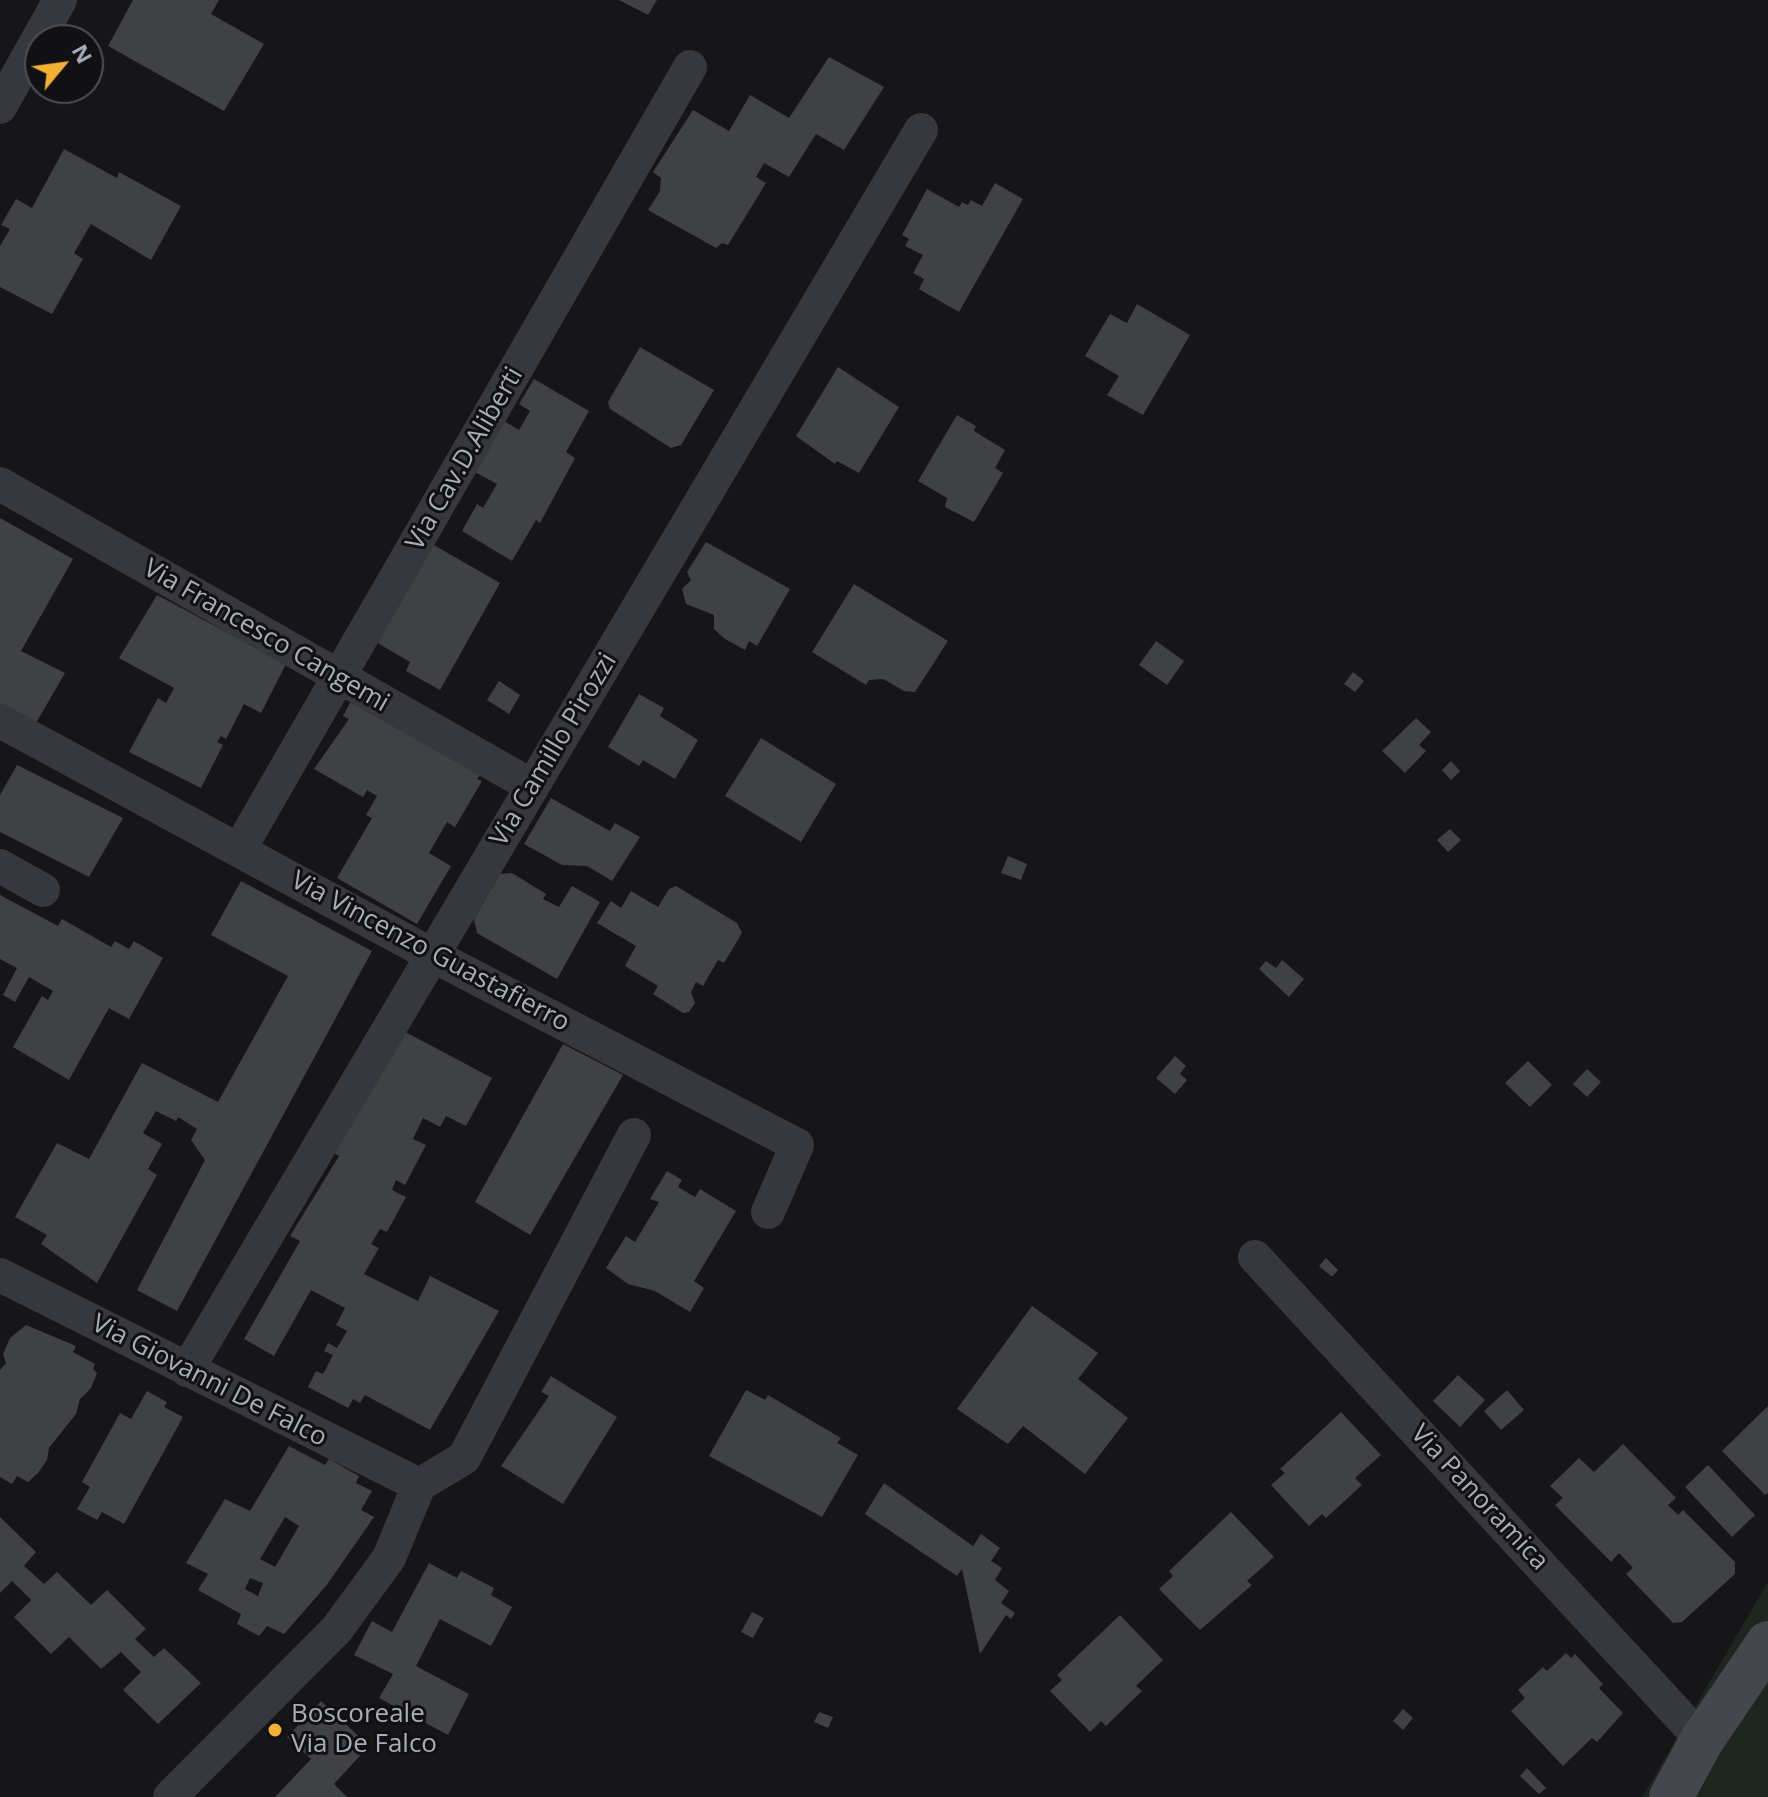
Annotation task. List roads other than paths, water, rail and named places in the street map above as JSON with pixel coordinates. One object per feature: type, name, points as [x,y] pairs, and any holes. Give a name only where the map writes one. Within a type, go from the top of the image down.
[{"type":"street","points":[[0,107],[60,0]]},
{"type":"street","name":"Via Cav.D.Aliberti","points":[[239,850],[690,67]]},
{"type":"street","name":"Via Camillo Pirozzi","points":[[187,1370],[921,130]]},
{"type":"street","name":"Via Francesco Cangemi","points":[[0,484],[532,786]]},
{"type":"street","name":"Via Vincenzo Guastafierro","points":[[0,721],[432,955],[797,1145],[768,1212]]},
{"type":"street","points":[[0,866],[43,890]]},
{"type":"street","points":[[170,1797],[337,1629],[389,1558],[419,1485],[464,1458],[634,1135]]},
{"type":"street","name":"Via Panoramica","points":[[1255,1257],[1702,1740]]},
{"type":"street","name":"Via Giovanni De Falco","points":[[0,1275],[419,1485]]},
{"type":"street","points":[[1671,1797],[1702,1740],[1768,1643]]},
{"type":"place","name":"Boscoreale Via De Falco","points":[[275,1730]]}]
